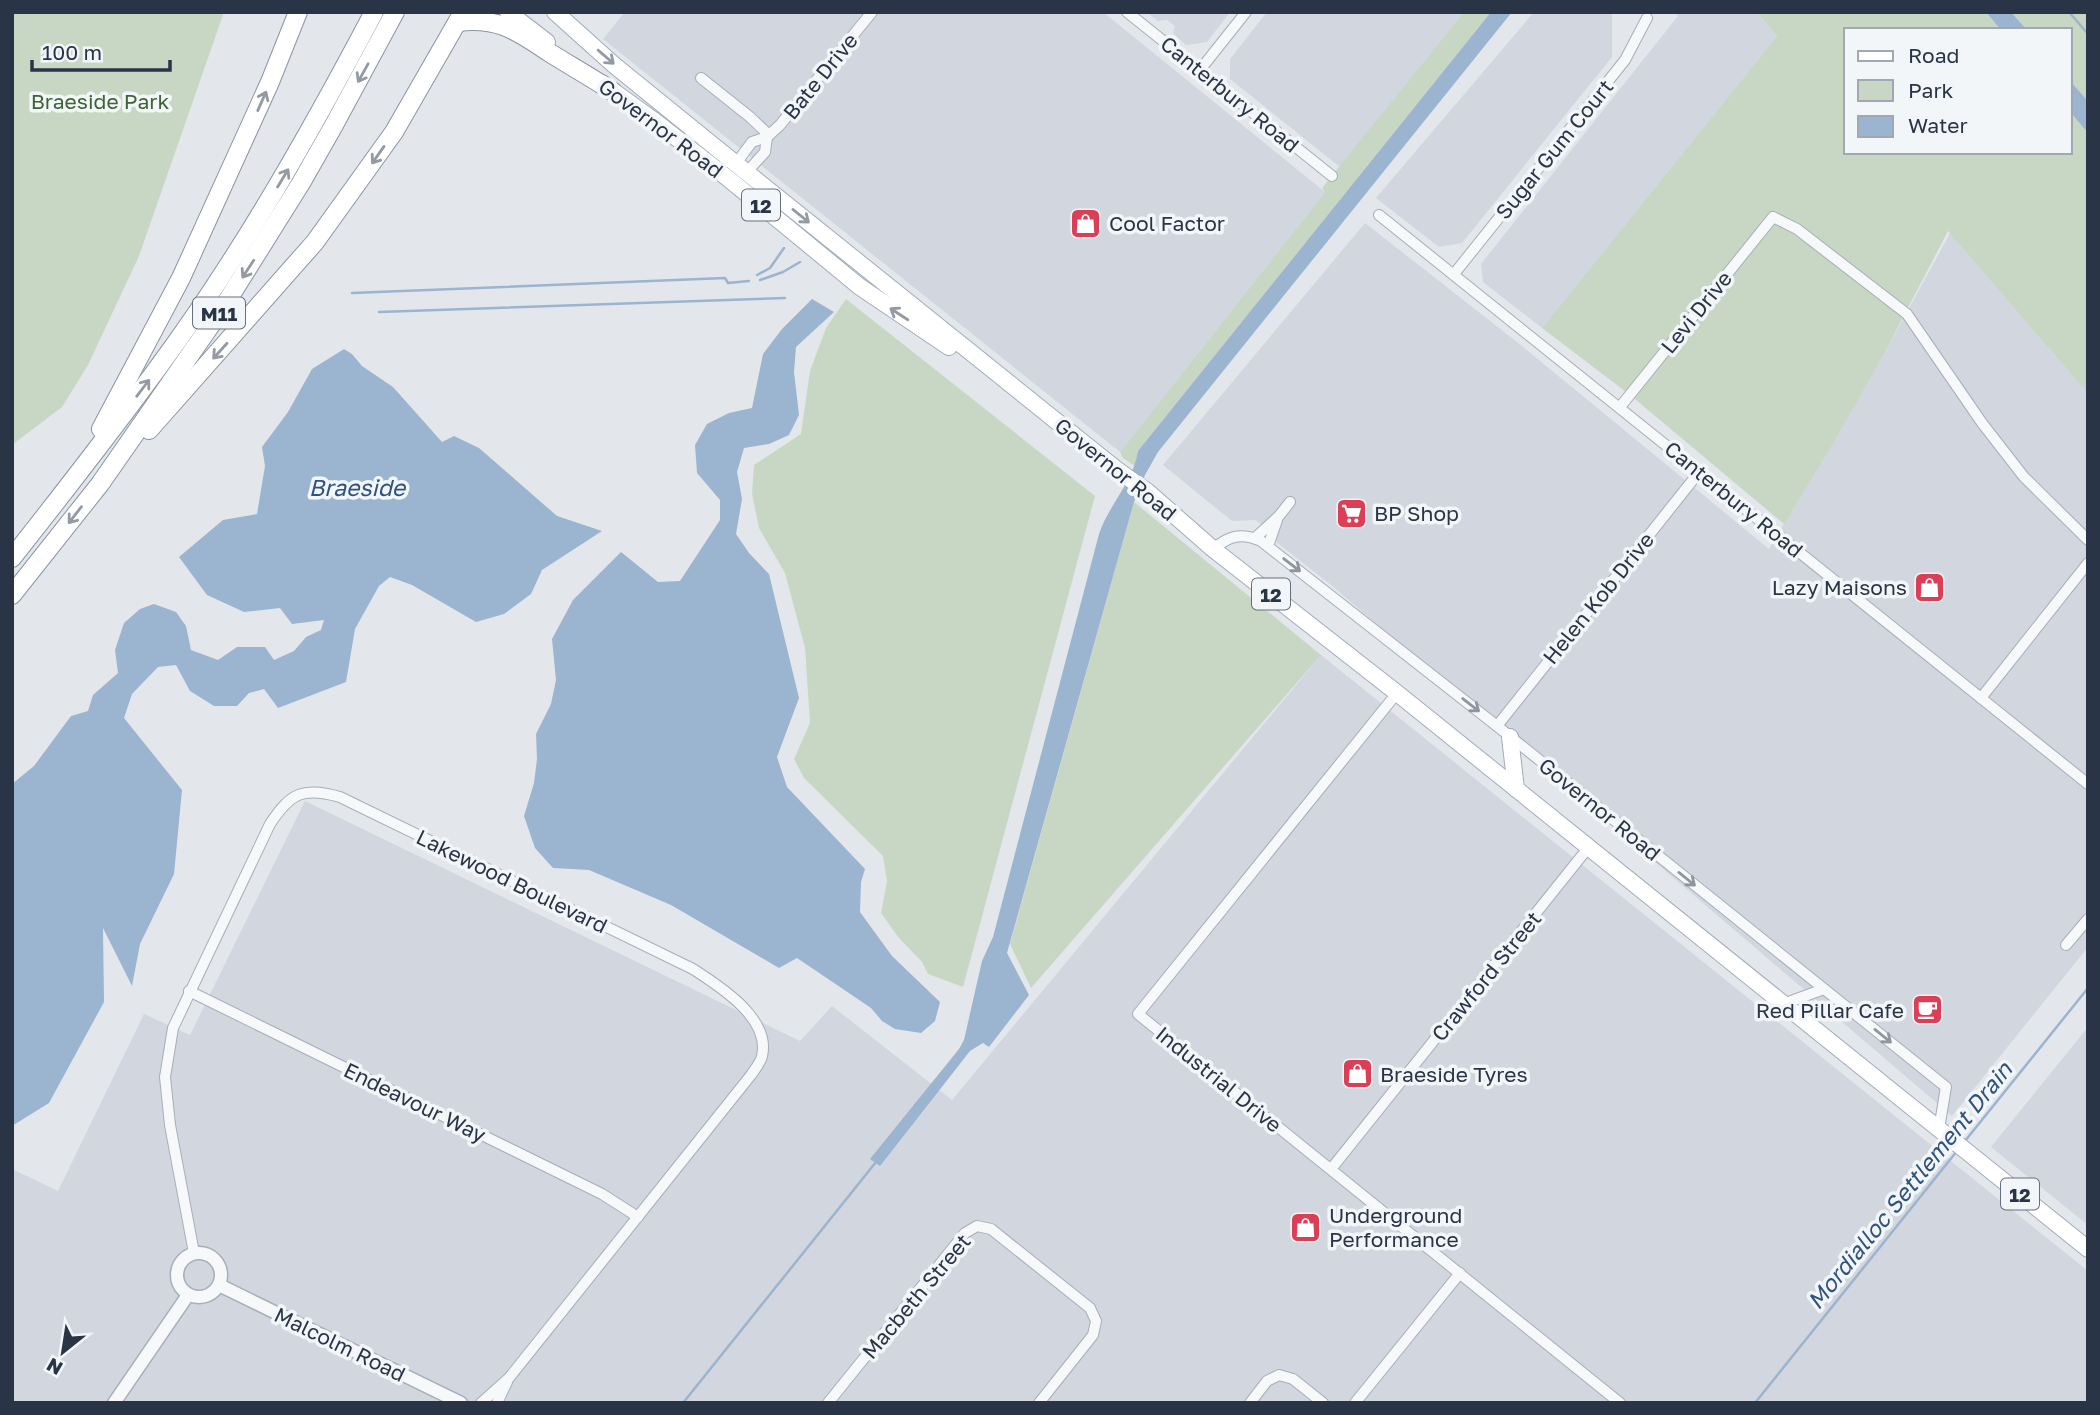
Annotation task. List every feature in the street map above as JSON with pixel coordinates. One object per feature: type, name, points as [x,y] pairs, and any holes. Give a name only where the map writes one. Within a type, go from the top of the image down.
[{"type":"highway","name":"M11","points":[[12,558],[159,368],[251,229],[309,134],[374,12]]},
{"type":"highway","name":"M11","points":[[12,595],[100,484],[263,246],[334,125],[395,12]]},
{"type":"highway","points":[[81,470],[181,278],[270,82],[296,16]]},
{"type":"highway","points":[[100,484],[315,242],[394,132],[461,17],[489,21],[512,29],[612,91]]},
{"type":"main road","name":"Governor Road","points":[[508,12],[730,180],[860,287],[1018,391]]},
{"type":"main road","name":"Governor Road","points":[[555,12],[614,65],[1018,391],[1148,492],[1213,549],[1397,693],[2088,1249]]},
{"type":"main road","points":[[1510,737],[1516,789]]},
{"type":"street","name":"Bate Drive","points":[[730,180],[741,168],[752,142],[768,136],[780,125],[872,12]]},
{"type":"street","name":"Canterbury Road","points":[[1127,12],[1332,176]]},
{"type":"street","points":[[1200,69],[1246,12]]},
{"type":"street","name":"Sugar Gum Court","points":[[1454,274],[1625,60],[1647,18]]},
{"type":"street","points":[[701,78],[750,117],[768,136]]},
{"type":"street","name":"Bate Drive","points":[[730,180],[741,168],[765,152],[768,136]]},
{"type":"street","name":"Canterbury Road","points":[[1380,215],[2088,784]]},
{"type":"street","name":"Levi Drive","points":[[1620,407],[1773,216],[1797,229],[1907,314],[2015,466],[2088,540]]},
{"type":"street","name":"Helen Kob Drive","points":[[1497,726],[1700,471]]},
{"type":"street","points":[[1213,549],[1225,539],[1236,535],[1255,538],[1290,502]]},
{"type":"street","points":[[1268,546],[1279,516]]},
{"type":"street","name":"Governor Road","points":[[1255,538],[1497,726],[1946,1087],[1939,1129]]},
{"type":"street","points":[[1981,698],[2088,563]]},
{"type":"street","name":"Industrial Drive","points":[[1397,693],[1138,1014],[1620,1403]]},
{"type":"street","name":"Lakewood Boulevard","points":[[194,1253],[170,1125],[165,1077],[173,1028],[270,824],[283,805],[300,794],[319,792],[340,797],[693,969],[737,1001],[754,1020],[763,1038],[762,1058],[743,1086],[509,1378],[481,1403]]},
{"type":"street","name":"Crawford Street","points":[[1331,1169],[1588,848]]},
{"type":"street","points":[[2066,945],[2088,919]]},
{"type":"street","points":[[1783,1004],[1824,989]]},
{"type":"street","name":"Endeavour Way","points":[[189,991],[602,1194],[638,1217]]},
{"type":"street","name":"Macbeth Street","points":[[828,1403],[965,1233],[977,1226],[991,1229],[1090,1308],[1096,1321],[1093,1335],[1039,1403]]},
{"type":"street","points":[[194,1253],[207,1254],[218,1263],[222,1275],[213,1294],[207,1297],[188,1295],[180,1287],[177,1273],[182,1261],[194,1253]]},
{"type":"street","points":[[1355,1403],[1460,1272]]},
{"type":"street","name":"Malcolm Road","points":[[219,1285],[461,1403]]},
{"type":"street","points":[[114,1403],[188,1295]]},
{"type":"street","points":[[1250,1403],[1268,1381],[1279,1375],[1293,1379],[1323,1403]]},
{"type":"street","name":"Lakewood Boulevard","points":[[496,1403],[509,1378]]},
{"type":"shaded area","points":[[625,12],[1103,12],[1325,192],[1120,452],[603,39]]},
{"type":"shaded area","points":[[1147,12],[1230,12],[1207,42],[1186,45],[1173,33],[1175,26],[1167,20],[1158,21]]},
{"type":"shaded area","points":[[1267,12],[1464,12],[1340,167],[1230,79],[1230,59]]},
{"type":"shaded area","points":[[1534,12],[1612,12],[1612,57],[1462,243],[1439,247],[1376,198]]},
{"type":"shaded area","points":[[1674,12],[1757,12],[1777,36],[1542,328],[1483,282],[1481,264],[1678,16]]},
{"type":"shaded area","points":[[1365,223],[1522,346],[1769,549],[1885,352],[1954,226],[2088,390],[2088,947],[1952,1116],[1331,585],[1275,541],[1276,534],[1255,520],[1232,521],[1163,465]]},
{"type":"shaded area","points":[[1321,655],[2088,1271],[2088,1403],[12,1403],[12,1169],[58,1191],[144,1014],[190,1035],[305,801],[800,1041],[832,1006],[952,1100]]},
{"type":"shaded area","points":[[2088,1027],[2088,1225],[1991,1147]]},
{"type":"green space","name":"Braeside Park","points":[[12,12],[224,12],[139,256],[88,365],[62,407],[12,445]]},
{"type":"green space","points":[[1464,12],[1491,12],[1138,451],[1135,466],[1123,458],[1120,452],[1325,192],[1322,188]]},
{"type":"green space","points":[[1757,12],[1986,12],[1999,28],[1844,28],[1844,154],[2072,154],[2072,114],[2088,133],[2088,393],[1948,231],[1885,352],[1784,524],[1630,395],[1542,328],[1777,36]]},
{"type":"green space","points":[[2011,12],[2088,12],[2088,101],[2072,83],[2072,28],[2025,28]]},
{"type":"green space","points":[[846,299],[1095,496],[963,987],[928,974],[922,962],[899,938],[881,913],[887,881],[883,856],[804,778],[794,759],[810,723],[805,648],[785,573],[759,528],[752,494],[754,465],[801,434],[810,371],[826,328]]},
{"type":"green space","points":[[1134,502],[1321,655],[1031,988],[1010,944]]},
{"type":"water","points":[[1491,12],[1512,12],[1158,452],[1145,475],[1134,502],[1007,953],[1029,995],[989,1047],[983,1043],[970,1051],[880,1166],[870,1159],[964,1040],[982,961],[993,937],[1099,534],[1131,473],[1138,451]]},
{"type":"water","points":[[1986,12],[2011,12],[2025,28],[1999,28]]},
{"type":"water","points":[[2072,83],[2088,101],[2088,133],[2072,114]]},
{"type":"water","points":[[812,299],[834,312],[796,347],[794,372],[799,415],[789,435],[769,444],[744,448],[737,472],[742,499],[736,534],[769,574],[799,698],[777,757],[787,787],[865,869],[861,882],[860,912],[892,956],[940,1002],[935,1021],[921,1033],[895,1029],[882,1021],[871,1008],[797,958],[779,968],[671,905],[589,870],[553,868],[535,848],[524,816],[534,783],[536,734],[551,704],[556,680],[552,639],[573,600],[621,552],[658,582],[680,581],[720,520],[720,500],[697,473],[695,445],[707,424],[729,413],[752,408],[763,354],[782,329]]},
{"type":"water","name":"Braeside","points":[[344,349],[362,366],[393,387],[442,442],[454,436],[479,448],[557,516],[602,531],[542,570],[531,594],[504,614],[476,622],[412,585],[390,577],[379,586],[355,629],[346,682],[278,708],[264,689],[249,693],[237,706],[214,706],[190,691],[176,665],[158,667],[132,694],[124,718],[182,790],[174,874],[140,944],[132,986],[103,928],[104,1002],[49,1103],[12,1126],[12,784],[34,766],[71,716],[88,711],[93,695],[118,673],[115,650],[124,623],[140,609],[154,604],[176,612],[186,626],[191,650],[218,660],[237,647],[265,647],[274,660],[294,651],[306,637],[321,630],[324,620],[292,624],[280,608],[244,612],[207,595],[179,557],[223,520],[257,514],[265,466],[262,447],[288,412],[312,369]]},
{"type":"waterway","points":[[2069,12],[2088,34]]},
{"type":"waterway","points":[[757,275],[770,268],[784,248]]},
{"type":"waterway","points":[[760,280],[783,272],[800,262]]},
{"type":"waterway","points":[[352,293],[725,278],[728,283],[749,281]]},
{"type":"waterway","points":[[379,312],[785,298]]},
{"type":"waterway","name":"Mordialloc Settlement Drain","points":[[1965,1141],[2088,988]]},
{"type":"waterway","name":"Mordialloc Settlement Drain","points":[[1755,1403],[1957,1151]]},
{"type":"waterway","points":[[683,1403],[876,1162]]},
{"type":"place","name":"Cool Factor","points":[[1086,223]]},
{"type":"place","name":"BP Shop","points":[[1351,513]]},
{"type":"place","name":"Lazy Maisons","points":[[1930,587]]},
{"type":"place","name":"Red Pillar Cafe","points":[[1927,1010]]},
{"type":"place","name":"Braeside Tyres","points":[[1357,1074]]},
{"type":"place","name":"Underground Performance","points":[[1306,1227]]}]
